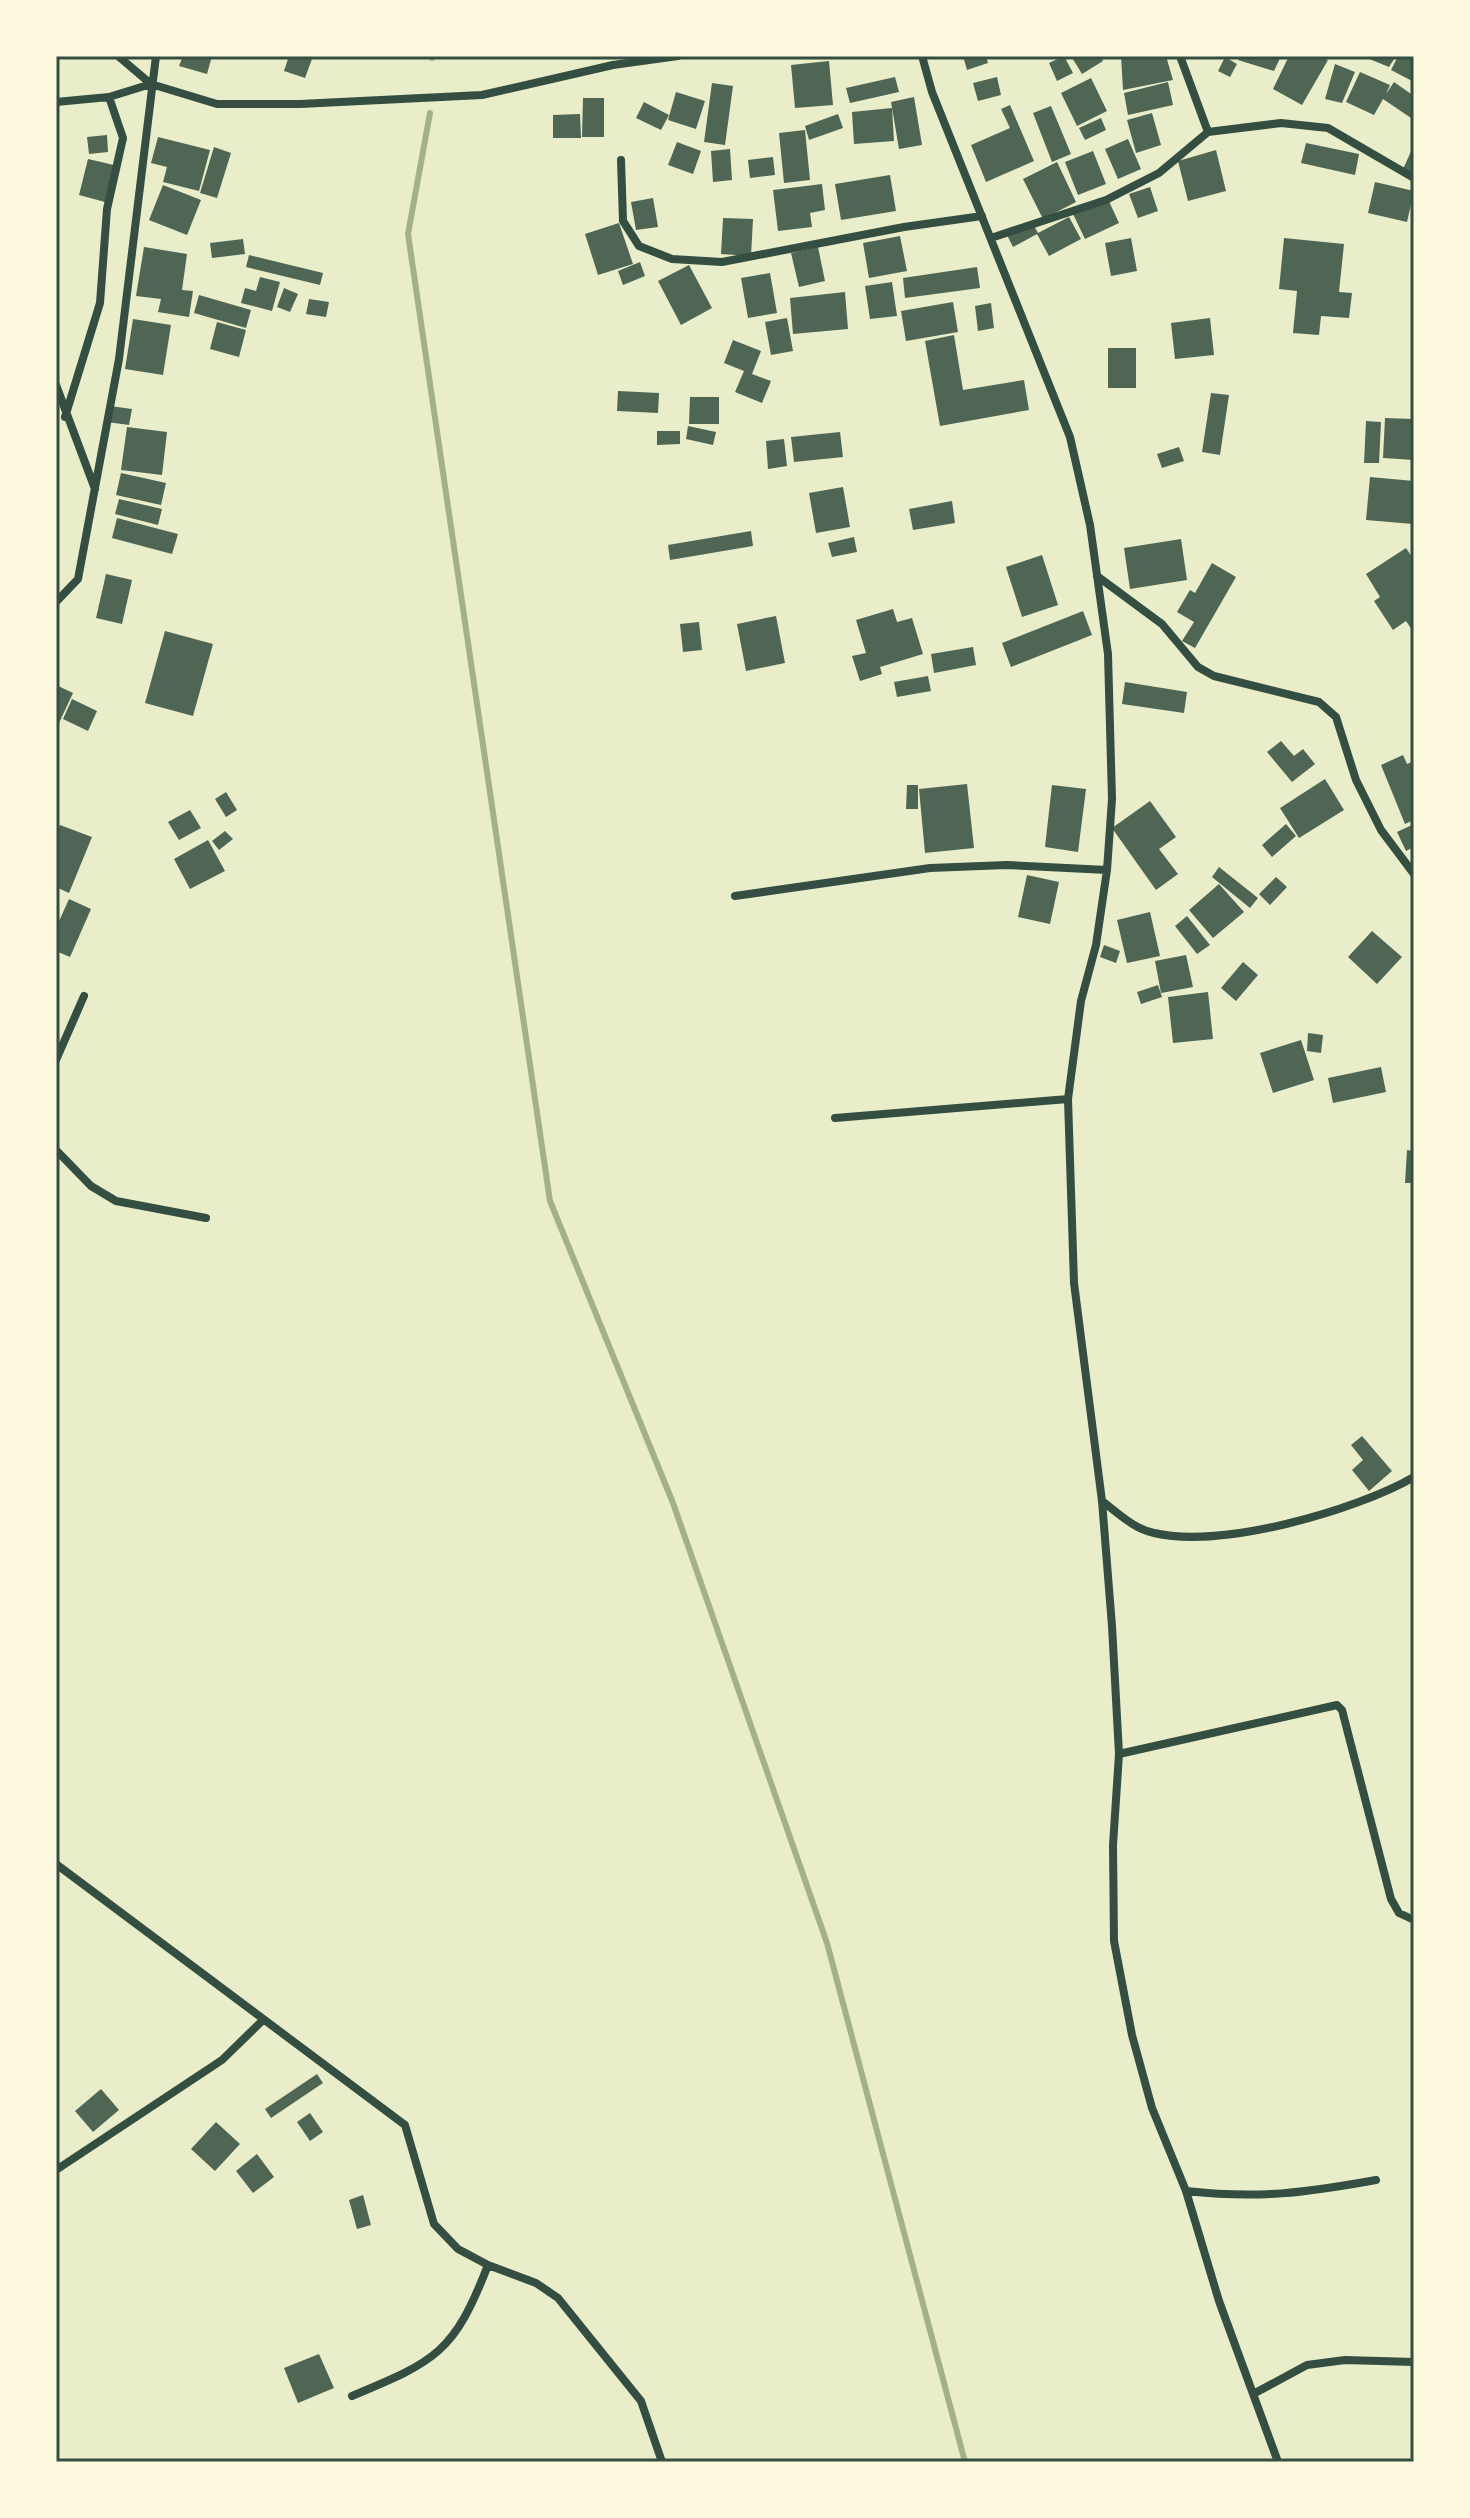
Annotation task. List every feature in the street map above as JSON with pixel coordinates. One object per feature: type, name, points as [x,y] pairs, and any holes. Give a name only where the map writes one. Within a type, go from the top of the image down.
[{"type":"street","points":[[118,56],[151,84],[217,104],[300,104],[482,95],[613,65],[678,56]]},
{"type":"street","points":[[56,602],[78,579],[119,359],[149,137],[151,84],[156,56]]},
{"type":"street","points":[[922,56],[932,92],[1070,437],[1097,576],[1111,701],[1112,799],[1107,870],[1096,945],[1081,1001],[1068,1099],[1074,1283],[1102,1501],[1119,1754],[1113,1845],[1114,1941],[1132,2035],[1152,2108],[1186,2191],[1219,2301],[1278,2462]]},
{"type":"street","points":[[1180,56],[1208,132]]},
{"type":"street","points":[[56,102],[109,97],[151,84]]},
{"type":"street","points":[[65,417],[100,303],[107,209],[123,138],[109,97]]},
{"type":"street","points":[[991,238],[1106,200],[1159,173],[1208,132],[1281,123],[1328,128],[1414,178]]},
{"type":"street","points":[[621,160],[623,221],[639,246],[672,259],[722,262],[904,227],[982,216]]},
{"type":"street","points":[[56,385],[65,417],[95,489]]},
{"type":"street","points":[[1097,576],[1162,624],[1198,667],[1214,676],[1319,702],[1336,717],[1356,780],[1381,830],[1414,874]]},
{"type":"street","points":[[735,896],[930,868],[1007,865],[1107,870]]},
{"type":"street","points":[[56,1060],[84,996]]},
{"type":"street","points":[[835,1118],[1068,1099]]},
{"type":"street","points":[[56,1150],[91,1186],[116,1201],[206,1218]]},
{"type":"street","points":[[1102,1501],[1152,1533],[1234,1535],[1326,1512],[1414,1477]]},
{"type":"street","points":[[1119,1754],[1337,1705],[1342,1710],[1391,1899],[1399,1913],[1414,1920]]},
{"type":"street","points":[[56,1864],[405,2125],[434,2224],[458,2249],[488,2265],[536,2283],[558,2298],[641,2401],[662,2462]]},
{"type":"street","points":[[56,2170],[222,2060],[263,2020]]},
{"type":"street","points":[[1186,2191],[1234,2196],[1287,2196],[1376,2180]]},
{"type":"street","points":[[352,2396],[420,2368],[456,2335],[473,2305],[488,2265]]},
{"type":"street","points":[[1255,2393],[1307,2365],[1345,2360],[1414,2362]]},
{"type":"building","points":[[183,56],[212,56],[207,74],[179,66]]},
{"type":"building","points":[[289,56],[312,59],[305,78],[284,71]]},
{"type":"building","points":[[963,56],[986,56],[988,63],[967,70]]},
{"type":"building","points":[[1064,56],[1073,73],[1057,81],[1049,63]]},
{"type":"building","points":[[1071,56],[1101,56],[1103,61],[1082,74]]},
{"type":"building","points":[[1121,56],[1166,56],[1173,80],[1123,90]]},
{"type":"building","points":[[1241,56],[1281,56],[1274,71],[1238,60]]},
{"type":"building","points":[[1289,56],[1316,56],[1328,60],[1302,105],[1273,89]]},
{"type":"building","points":[[1362,56],[1396,56],[1389,67]]},
{"type":"building","points":[[1398,56],[1414,56],[1414,82],[1391,70]]},
{"type":"building","points":[[1225,57],[1237,64],[1230,77],[1218,71]]},
{"type":"building","points":[[829,61],[833,105],[795,108],[791,65]]},
{"type":"building","points":[[1335,64],[1355,72],[1342,103],[1325,99]]},
{"type":"building","points":[[1360,72],[1390,85],[1386,94],[1394,82],[1414,96],[1414,120],[1383,99],[1374,115],[1346,102]]},
{"type":"building","points":[[895,77],[899,92],[850,103],[846,88]]},
{"type":"building","points":[[997,77],[1001,95],[978,101],[973,83]]},
{"type":"building","points":[[1091,78],[1107,111],[1077,126],[1061,93]]},
{"type":"building","points":[[1168,82],[1173,105],[1128,115],[1124,93]]},
{"type":"building","points":[[712,83],[733,86],[725,145],[704,142]]},
{"type":"building","points":[[676,92],[705,101],[696,129],[668,120]]},
{"type":"building","points":[[914,97],[922,145],[899,149],[891,102]]},
{"type":"building","points":[[583,98],[604,98],[604,137],[582,137]]},
{"type":"building","points":[[644,102],[669,115],[661,130],[636,118]]},
{"type":"building","points":[[1010,105],[1034,161],[986,182],[971,145],[1010,128],[1001,109]]},
{"type":"building","points":[[1051,106],[1071,154],[1052,162],[1033,113]]},
{"type":"building","points":[[892,108],[894,141],[854,144],[852,112]]},
{"type":"building","points":[[1152,113],[1161,145],[1136,153],[1127,120]]},
{"type":"building","points":[[580,114],[581,138],[553,138],[553,115]]},
{"type":"building","points":[[838,114],[843,128],[809,140],[805,126]]},
{"type":"building","points":[[1101,118],[1106,130],[1085,140],[1079,128]]},
{"type":"building","points":[[805,130],[810,180],[784,183],[779,133]]},
{"type":"building","points":[[107,135],[108,152],[89,154],[87,137]]},
{"type":"building","points":[[158,137],[210,150],[199,191],[163,182],[167,167],[151,163]]},
{"type":"building","points":[[1128,139],[1141,169],[1118,179],[1105,149]]},
{"type":"building","points":[[677,142],[701,151],[693,174],[668,165]]},
{"type":"building","points":[[1306,143],[1359,154],[1355,175],[1301,163]]},
{"type":"building","points":[[1414,145],[1414,174],[1403,169]]},
{"type":"building","points":[[214,147],[231,153],[217,198],[200,193]]},
{"type":"building","points":[[730,149],[732,180],[713,182],[711,151]]},
{"type":"building","points":[[1216,150],[1226,191],[1188,201],[1178,161]]},
{"type":"building","points":[[1093,151],[1106,184],[1078,195],[1065,162]]},
{"type":"building","points":[[773,157],[775,175],[750,178],[748,160]]},
{"type":"building","points":[[88,159],[114,165],[105,202],[79,195]]},
{"type":"building","points":[[1057,162],[1076,202],[1043,219],[1023,179]]},
{"type":"building","points":[[890,175],[896,211],[841,220],[835,184]]},
{"type":"building","points":[[1375,182],[1414,191],[1407,222],[1368,213]]},
{"type":"building","points":[[822,184],[825,210],[810,213],[812,227],[778,231],[773,190]]},
{"type":"building","points":[[163,185],[201,200],[187,235],[149,220]]},
{"type":"building","points":[[1150,187],[1158,211],[1138,218],[1129,194]]},
{"type":"building","points":[[1107,197],[1119,223],[1085,239],[1073,214]]},
{"type":"building","points":[[653,198],[658,227],[636,230],[631,202]]},
{"type":"building","points":[[1069,217],[1081,239],[1049,256],[1037,234],[1013,247],[1007,235],[1032,222],[1038,233]]},
{"type":"building","points":[[723,218],[753,219],[751,256],[721,254]]},
{"type":"building","points":[[619,223],[633,264],[598,275],[585,234]]},
{"type":"building","points":[[900,236],[907,271],[869,278],[863,243]]},
{"type":"building","points":[[1131,238],[1137,271],[1111,276],[1105,243]]},
{"type":"building","points":[[1284,238],[1344,244],[1339,292],[1352,293],[1349,318],[1321,316],[1319,335],[1293,333],[1297,291],[1279,289]]},
{"type":"building","points":[[243,239],[245,254],[212,258],[210,243]]},
{"type":"building","points":[[144,247],[187,254],[182,290],[193,291],[189,317],[158,312],[161,299],[136,296]]},
{"type":"building","points":[[818,247],[825,281],[799,287],[791,253]]},
{"type":"building","points":[[249,255],[323,273],[320,285],[246,267]]},
{"type":"building","points":[[640,262],[645,276],[623,285],[618,271]]},
{"type":"building","points":[[689,265],[712,308],[681,325],[658,281]]},
{"type":"building","points":[[977,267],[980,288],[905,298],[903,278]]},
{"type":"building","points":[[770,273],[777,313],[748,318],[741,278]]},
{"type":"building","points":[[260,277],[280,282],[272,311],[241,303],[245,288],[256,291]]},
{"type":"building","points":[[892,282],[897,316],[870,319],[865,286]]},
{"type":"building","points":[[284,288],[298,294],[290,312],[277,307]]},
{"type":"building","points":[[845,292],[848,329],[793,334],[790,298]]},
{"type":"building","points":[[199,295],[251,310],[246,328],[194,313]]},
{"type":"building","points":[[309,299],[329,302],[326,317],[306,314]]},
{"type":"building","points":[[953,302],[958,332],[906,341],[901,311]]},
{"type":"building","points":[[991,303],[994,328],[978,331],[975,306]]},
{"type":"building","points":[[787,318],[793,351],[771,355],[765,322]]},
{"type":"building","points":[[1210,318],[1214,355],[1175,359],[1171,323]]},
{"type":"building","points":[[133,319],[171,325],[163,375],[125,369]]},
{"type":"building","points":[[217,322],[246,330],[239,357],[210,349]]},
{"type":"building","points":[[954,335],[963,390],[1024,380],[1029,410],[940,426],[925,341]]},
{"type":"building","points":[[733,340],[761,351],[752,374],[771,381],[762,403],[735,392],[744,371],[724,363]]},
{"type":"building","points":[[1108,348],[1136,348],[1136,388],[1108,388]]},
{"type":"building","points":[[618,391],[659,393],[658,413],[617,411]]},
{"type":"building","points":[[1211,393],[1229,395],[1220,455],[1202,452]]},
{"type":"building","points":[[690,397],[719,397],[719,424],[689,424]]},
{"type":"building","points":[[110,406],[132,409],[129,425],[107,422]]},
{"type":"building","points":[[1385,418],[1414,419],[1414,460],[1383,458]]},
{"type":"building","points":[[1366,421],[1381,422],[1379,463],[1364,463]]},
{"type":"building","points":[[688,426],[716,432],[713,445],[686,439]]},
{"type":"building","points":[[127,427],[167,432],[162,475],[121,470]]},
{"type":"building","points":[[657,431],[680,431],[680,444],[657,445]]},
{"type":"building","points":[[840,432],[843,457],[794,462],[791,437]]},
{"type":"building","points":[[784,439],[787,466],[768,469],[766,441]]},
{"type":"building","points":[[1179,447],[1184,461],[1162,468],[1157,454]]},
{"type":"building","points":[[121,473],[166,483],[161,505],[116,495]]},
{"type":"building","points":[[1370,477],[1414,481],[1413,524],[1366,520]]},
{"type":"building","points":[[843,487],[850,527],[816,533],[809,493]]},
{"type":"building","points":[[119,499],[162,509],[158,525],[115,514]]},
{"type":"building","points":[[952,501],[955,523],[913,530],[909,509]]},
{"type":"building","points":[[117,518],[178,534],[172,554],[112,538]]},
{"type":"building","points":[[751,531],[753,546],[670,560],[668,545]]},
{"type":"building","points":[[854,537],[857,552],[832,557],[828,543]]},
{"type":"building","points":[[1181,539],[1187,580],[1130,589],[1124,548]]},
{"type":"building","points":[[1406,548],[1414,560],[1414,633],[1406,621],[1393,630],[1374,601],[1380,597],[1366,574]]},
{"type":"building","points":[[1042,555],[1058,605],[1022,617],[1006,567]]},
{"type":"building","points":[[1212,563],[1236,577],[1195,648],[1182,641],[1194,622],[1177,612],[1190,590],[1195,593]]},
{"type":"building","points":[[106,574],[132,580],[122,624],[96,618]]},
{"type":"building","points":[[893,609],[897,622],[912,618],[923,654],[880,667],[882,674],[860,681],[852,656],[866,653],[856,620]]},
{"type":"building","points":[[1083,611],[1092,635],[1011,667],[1002,643]]},
{"type":"building","points":[[776,616],[785,663],[746,671],[737,624]]},
{"type":"building","points":[[699,622],[702,650],[683,652],[680,624]]},
{"type":"building","points":[[165,631],[213,644],[193,716],[145,703]]},
{"type":"building","points":[[973,647],[976,665],[934,673],[931,654]]},
{"type":"building","points":[[928,676],[931,691],[897,697],[894,682]]},
{"type":"building","points":[[1125,682],[1187,692],[1184,713],[1122,704]]},
{"type":"building","points":[[56,685],[73,693],[59,723],[56,722]]},
{"type":"building","points":[[72,699],[97,711],[88,731],[63,719]]},
{"type":"building","points":[[1281,741],[1294,756],[1303,749],[1315,764],[1292,782],[1267,752]]},
{"type":"building","points":[[1403,755],[1407,764],[1414,761],[1414,820],[1405,824],[1381,765]]},
{"type":"building","points":[[1325,779],[1344,810],[1299,838],[1280,808]]},
{"type":"building","points":[[967,784],[974,848],[925,853],[919,789]]},
{"type":"building","points":[[907,785],[918,785],[918,809],[906,809]]},
{"type":"building","points":[[1052,785],[1086,789],[1078,852],[1045,847]]},
{"type":"building","points":[[226,792],[237,810],[226,817],[215,799]]},
{"type":"building","points":[[1150,801],[1176,837],[1159,849],[1178,874],[1156,890],[1112,828]]},
{"type":"building","points":[[190,810],[201,828],[179,840],[168,822]]},
{"type":"building","points":[[1286,824],[1296,836],[1272,857],[1262,845]]},
{"type":"building","points":[[1414,824],[1414,847],[1406,851],[1397,832]]},
{"type":"building","points":[[60,825],[92,837],[69,893],[56,887],[56,835]]},
{"type":"building","points":[[225,831],[233,839],[219,850],[212,841]]},
{"type":"building","points":[[208,840],[225,871],[190,889],[174,859]]},
{"type":"building","points":[[1219,867],[1258,898],[1250,908],[1212,877]]},
{"type":"building","points":[[1027,875],[1059,882],[1050,924],[1018,917]]},
{"type":"building","points":[[1276,877],[1287,887],[1270,905],[1259,894]]},
{"type":"building","points":[[1219,884],[1244,912],[1213,938],[1189,910]]},
{"type":"building","points":[[69,899],[91,909],[70,957],[56,951],[56,928]]},
{"type":"building","points":[[1150,912],[1160,956],[1127,963],[1117,920]]},
{"type":"building","points":[[1187,916],[1210,945],[1197,954],[1175,926]]},
{"type":"building","points":[[1372,931],[1402,957],[1377,984],[1348,957]]},
{"type":"building","points":[[1104,945],[1120,951],[1116,963],[1100,957]]},
{"type":"building","points":[[1186,955],[1193,987],[1161,993],[1155,961]]},
{"type":"building","points":[[1243,962],[1258,975],[1236,1001],[1221,988]]},
{"type":"building","points":[[1158,985],[1162,997],[1141,1004],[1137,992]]},
{"type":"building","points":[[1208,992],[1213,1039],[1173,1043],[1168,997]]},
{"type":"building","points":[[1308,1033],[1323,1035],[1321,1053],[1307,1051]]},
{"type":"building","points":[[1301,1040],[1314,1080],[1273,1093],[1260,1053]]},
{"type":"building","points":[[1381,1067],[1386,1092],[1333,1103],[1328,1078]]},
{"type":"building","points":[[1407,1150],[1414,1151],[1414,1183],[1405,1183]]},
{"type":"building","points":[[1362,1436],[1392,1471],[1369,1491],[1352,1470],[1363,1460],[1351,1445]]},
{"type":"building","points":[[317,2074],[323,2083],[271,2118],[265,2109]]},
{"type":"building","points":[[101,2089],[119,2110],[93,2132],[75,2111]]},
{"type":"building","points":[[310,2113],[323,2132],[310,2141],[297,2122]]},
{"type":"building","points":[[216,2122],[240,2144],[215,2171],[191,2149]]},
{"type":"building","points":[[257,2154],[274,2177],[253,2193],[236,2171]]},
{"type":"building","points":[[363,2195],[371,2225],[357,2229],[349,2200]]},
{"type":"building","points":[[319,2354],[334,2388],[298,2403],[284,2368]]},
{"type":"waterway","points":[[430,113],[408,234],[550,1201],[673,1503],[827,1943],[965,2462]]}]
